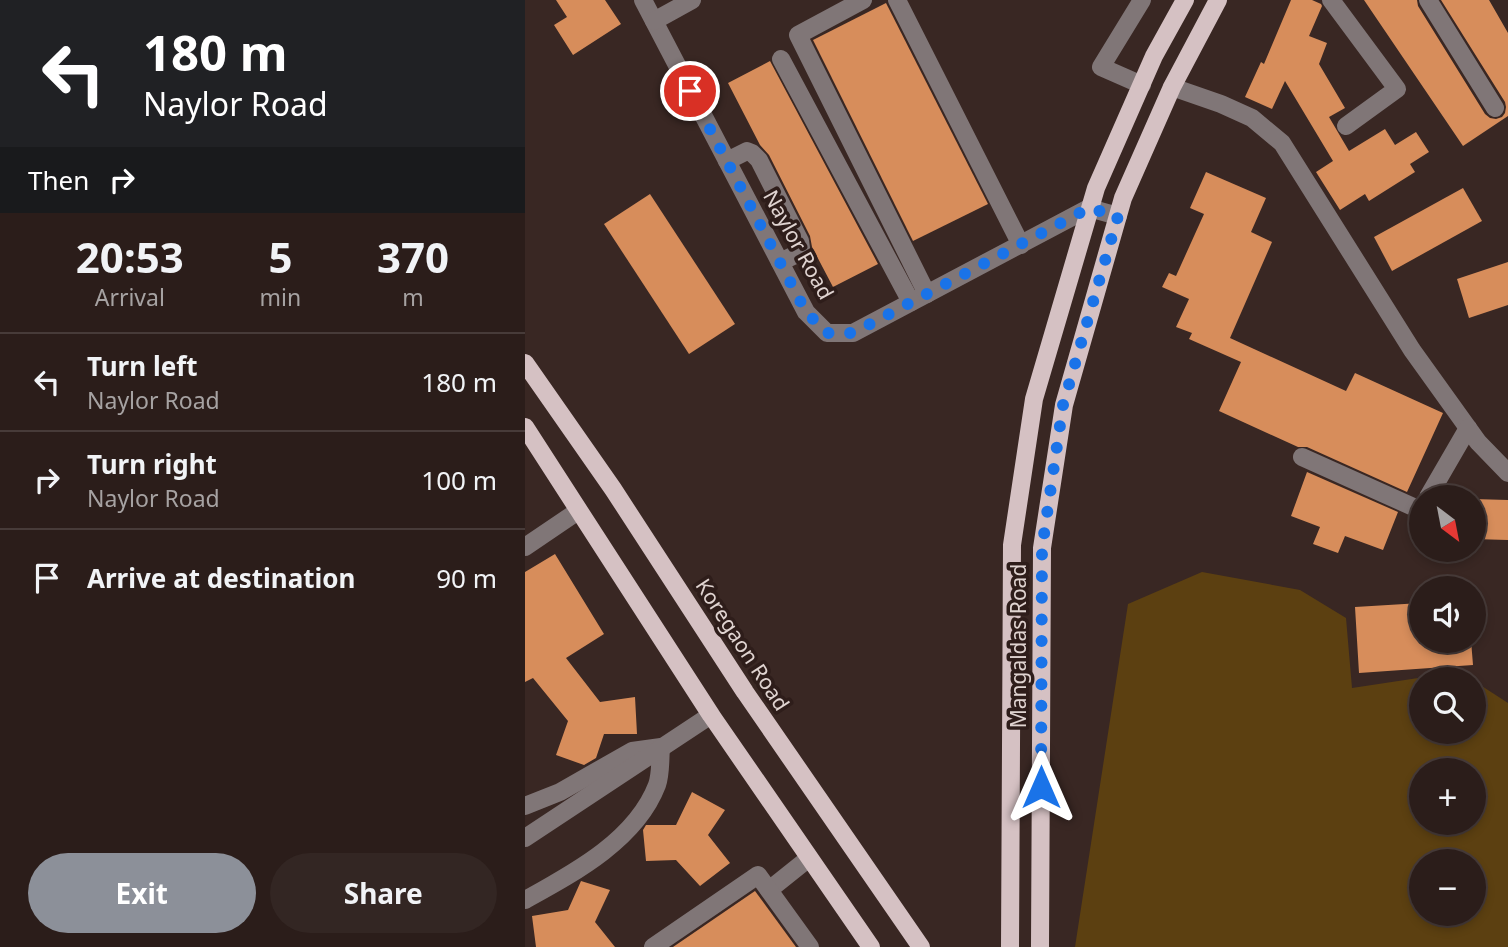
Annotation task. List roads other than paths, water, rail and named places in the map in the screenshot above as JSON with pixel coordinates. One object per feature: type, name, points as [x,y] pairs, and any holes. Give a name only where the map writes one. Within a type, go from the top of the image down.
[{"type":"main road","name":"Mangaldas Road","points":[[1010,947],[1012,545],[1034,399],[1095,188],[1154,56],[1185,0]]},
{"type":"main road","name":"Mangaldas Road","points":[[1040,947],[1042,548],[1063,405],[1123,198],[1172,87],[1218,0]]},
{"type":"main road","name":"Koregaon Road","points":[[526,365],[613,489],[745,692],[921,947]]},
{"type":"main road","points":[[525,427],[711,715],[871,947]]},
{"type":"street","name":"Naylor Road","points":[[643,0],[806,312],[827,333],[853,333],[1089,208]]},
{"type":"street","points":[[654,21],[692,0]]},
{"type":"street","points":[[863,0],[798,35],[927,294]]},
{"type":"street","points":[[897,0],[1021,245]]},
{"type":"street","points":[[1142,0],[1101,67],[1142,85]]},
{"type":"street","points":[[1331,0],[1397,89],[1346,126]]},
{"type":"street","points":[[1428,0],[1495,108]]},
{"type":"street","points":[[781,59],[911,302]]},
{"type":"street","points":[[1172,87],[1252,118],[1282,143],[1412,349],[1478,442],[1508,473]]},
{"type":"street","points":[[727,161],[747,152],[753,153],[759,160],[800,241],[801,248],[797,254],[780,262]]},
{"type":"street","points":[[1089,208],[1118,216]]},
{"type":"street","points":[[1435,485],[1468,428]]},
{"type":"street","points":[[1302,457],[1409,505]]},
{"type":"street","points":[[525,547],[579,511]]},
{"type":"street","points":[[525,838],[711,715]]},
{"type":"street","points":[[525,806],[560,792],[632,751],[661,747]]},
{"type":"street","points":[[525,900],[592,861],[638,820],[658,783],[661,747]]},
{"type":"street","points":[[769,890],[809,858]]},
{"type":"street","points":[[653,947],[758,875],[810,947]]}]
